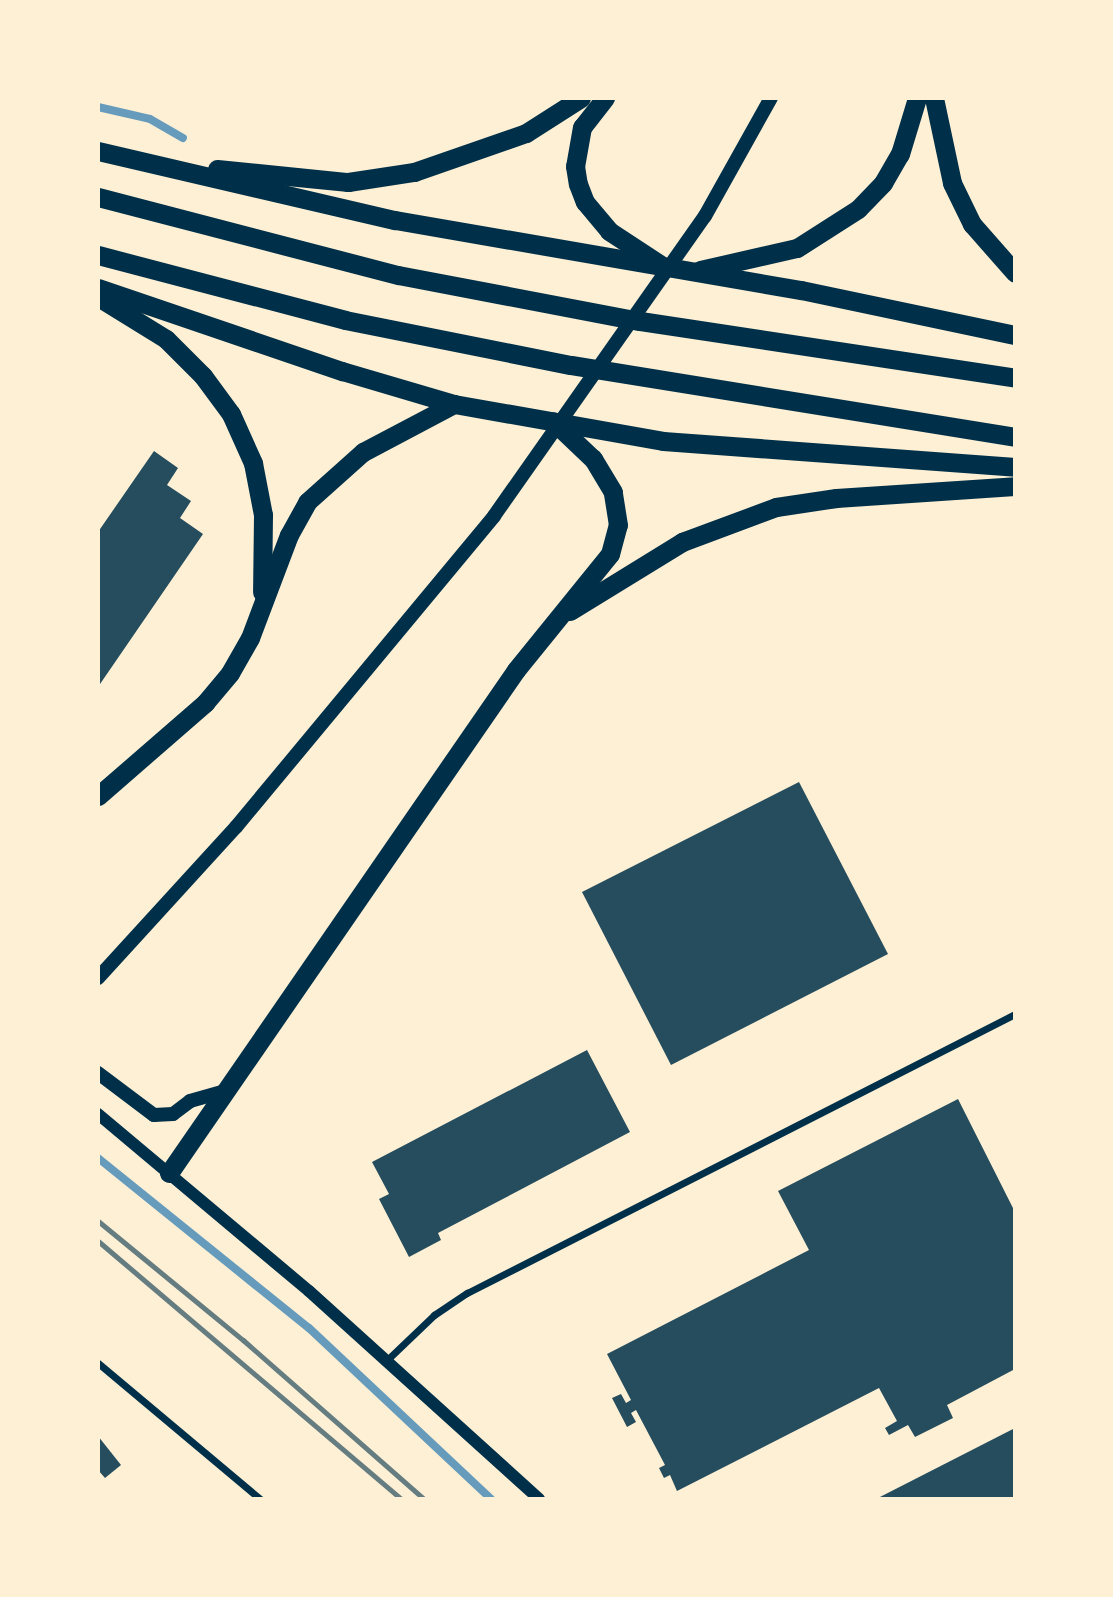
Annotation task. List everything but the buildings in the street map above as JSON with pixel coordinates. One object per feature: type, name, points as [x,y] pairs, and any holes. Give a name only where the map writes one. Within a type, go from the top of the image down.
[{"type":"highway","points":[[122,157],[306,180],[380,179],[488,150],[526,134],[581,98]]},
{"type":"highway","points":[[605,98],[582,127],[575,166],[578,184],[585,202],[609,231],[662,266]]},
{"type":"highway","points":[[692,272],[797,248],[858,209],[883,183],[901,154],[917,98]]},
{"type":"highway","points":[[934,98],[952,183],[972,224],[1015,273]]},
{"type":"highway","points":[[98,151],[395,220],[801,290],[1015,335]]},
{"type":"highway","points":[[98,197],[398,275],[640,321],[1015,378]]},
{"type":"highway","points":[[98,255],[260,300],[491,349],[749,397],[1015,437]]},
{"type":"highway","points":[[98,288],[342,371],[454,404],[663,441],[1015,467]]},
{"type":"highway","points":[[98,297],[166,339],[203,376],[231,414],[253,463],[263,515],[261,607]]},
{"type":"highway","points":[[98,796],[205,703],[230,673],[261,607],[289,535],[307,502],[332,475],[391,434],[454,404]]},
{"type":"highway","points":[[169,1173],[222,1092],[516,670],[610,554],[618,525],[613,492],[593,459],[553,421]]},
{"type":"highway","points":[[561,617],[682,542],[776,507],[836,498],[1015,486]]},
{"type":"main road","points":[[98,978],[236,827],[525,475],[705,216],[771,98]]},
{"type":"main road","points":[[98,1073],[136,1106],[155,1115],[173,1114],[190,1101],[222,1092]]},
{"type":"street","points":[[388,1359],[434,1315],[467,1293],[1015,1014]]},
{"type":"street","points":[[98,1114],[388,1359],[539,1499]]},
{"type":"street","points":[[98,1363],[260,1499]]},
{"type":"waterway","points":[[98,107],[150,119],[183,138]]},
{"type":"waterway","points":[[98,1158],[309,1328],[491,1499]]},
{"type":"railway","points":[[98,1221],[243,1340],[424,1499]]},
{"type":"railway","points":[[98,1241],[401,1499]]}]
